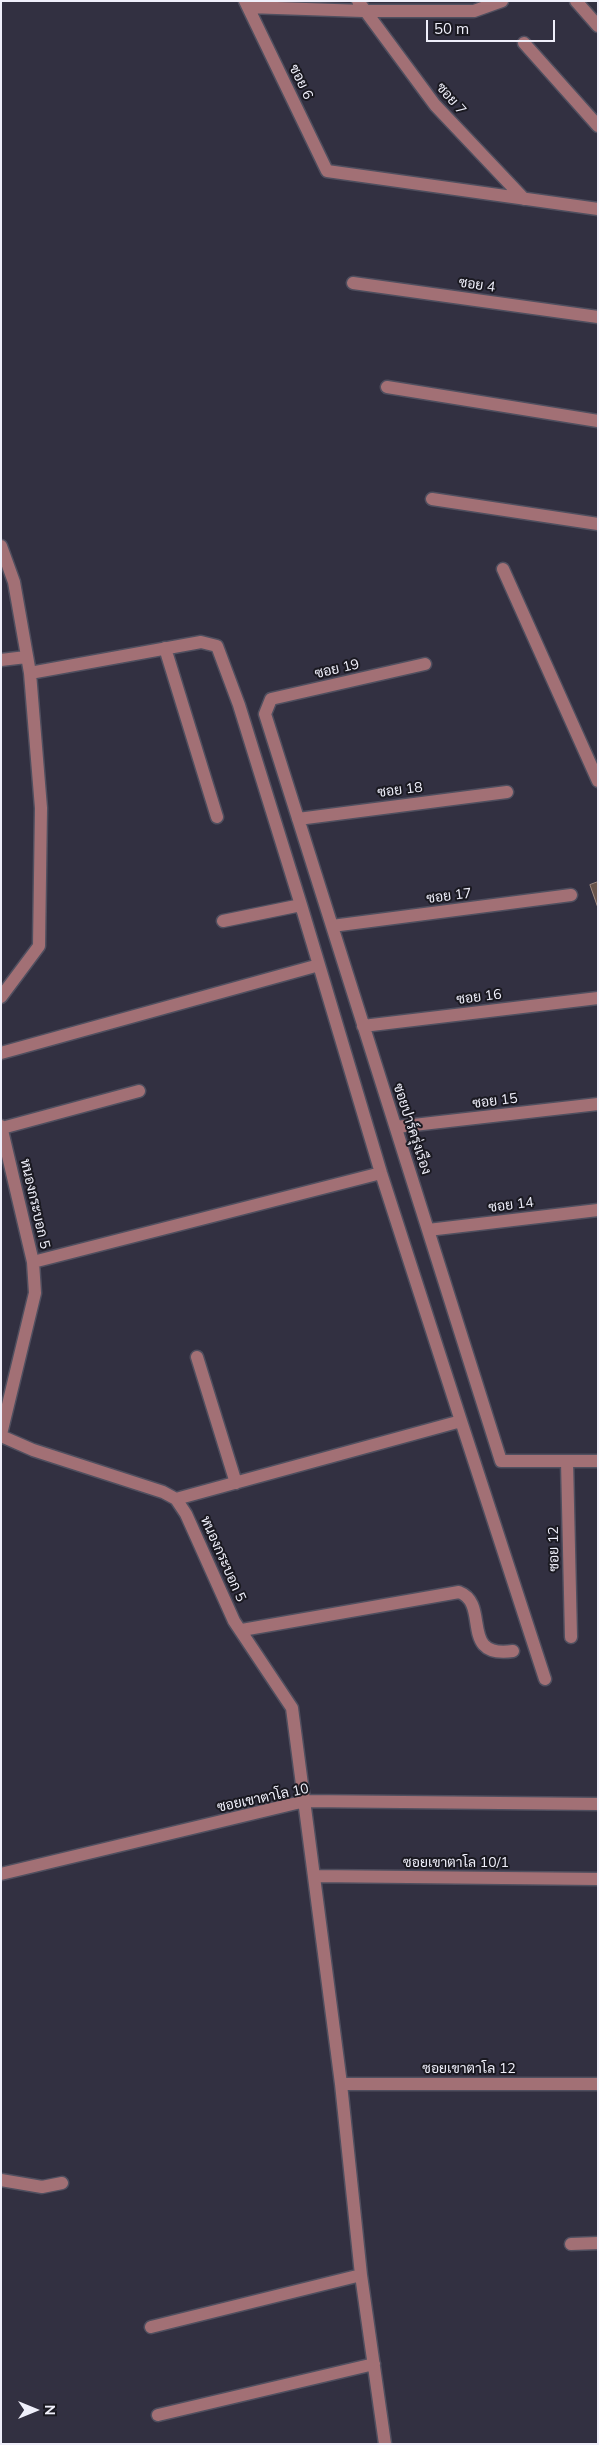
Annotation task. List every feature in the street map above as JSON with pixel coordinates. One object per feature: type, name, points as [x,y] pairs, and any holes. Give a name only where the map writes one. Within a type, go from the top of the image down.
[{"type":"street","points":[[246,4],[471,6],[502,1]]},
{"type":"street","points":[[576,1],[598,26]]},
{"type":"street","name":"ซอย 6","points":[[246,4],[327,171],[524,199]]},
{"type":"street","name":"ซอย 7","points":[[361,6],[435,106],[524,199]]},
{"type":"street","points":[[524,43],[598,126]]},
{"type":"street","points":[[524,199],[598,209]]},
{"type":"street","name":"ซอย 4","points":[[353,283],[598,317]]},
{"type":"street","points":[[387,387],[598,421]]},
{"type":"street","points":[[432,498],[598,524]]},
{"type":"street","points":[[1,546],[14,582],[30,673],[41,808],[40,946],[1,997]]},
{"type":"street","points":[[503,569],[598,781]]},
{"type":"street","points":[[30,673],[201,642],[217,646],[239,705],[381,1173],[545,1679]]},
{"type":"street","points":[[165,648],[216,817]]},
{"type":"street","points":[[1,660],[26,657]]},
{"type":"street","name":"ซอย 19","points":[[264,714],[271,699],[425,664]]},
{"type":"street","name":"ซอยปาร์ครุ่งเรือง","points":[[264,714],[501,1461],[598,1461]]},
{"type":"street","name":"ซอย 18","points":[[298,819],[507,792]]},
{"type":"street","name":"ซอย 17","points":[[332,926],[571,895]]},
{"type":"street","points":[[223,921],[301,905]]},
{"type":"street","points":[[1,1053],[319,965]]},
{"type":"street","name":"ซอย 16","points":[[363,1026],[598,998]]},
{"type":"street","points":[[1,1127],[139,1091]]},
{"type":"street","name":"ซอย 15","points":[[396,1127],[598,1104]]},
{"type":"street","name":"หนองกระบอก 5","points":[[1,1127],[33,1262],[35,1293],[1,1435],[33,1450],[163,1492],[176,1499],[186,1514],[234,1621],[242,1630],[292,1708],[306,1801],[341,2084],[361,2275],[385,2444]]},
{"type":"street","points":[[33,1262],[381,1173]]},
{"type":"street","name":"ซอย 14","points":[[428,1230],[598,1210]]},
{"type":"street","points":[[197,1357],[236,1483]]},
{"type":"street","points":[[176,1499],[461,1421]]},
{"type":"street","name":"ซอย 12","points":[[568,1461],[572,1637]]},
{"type":"street","points":[[242,1630],[459,1592],[465,1594],[471,1604],[481,1644],[488,1650],[514,1651]]},
{"type":"street","name":"ซอยเขาตาโล 10","points":[[1,1874],[306,1801],[598,1804]]},
{"type":"street","name":"ซอยเขาตาโล 10/1","points":[[314,1876],[598,1878]]},
{"type":"street","name":"ซอยเขาตาโล 12","points":[[341,2084],[598,2084]]},
{"type":"street","points":[[1,2180],[42,2187],[62,2183]]},
{"type":"street","points":[[572,2244],[598,2243]]},
{"type":"street","points":[[151,2327],[361,2275]]},
{"type":"street","points":[[158,2415],[374,2364]]},
{"type":"building","points":[[598,882],[598,908],[590,885]]}]
